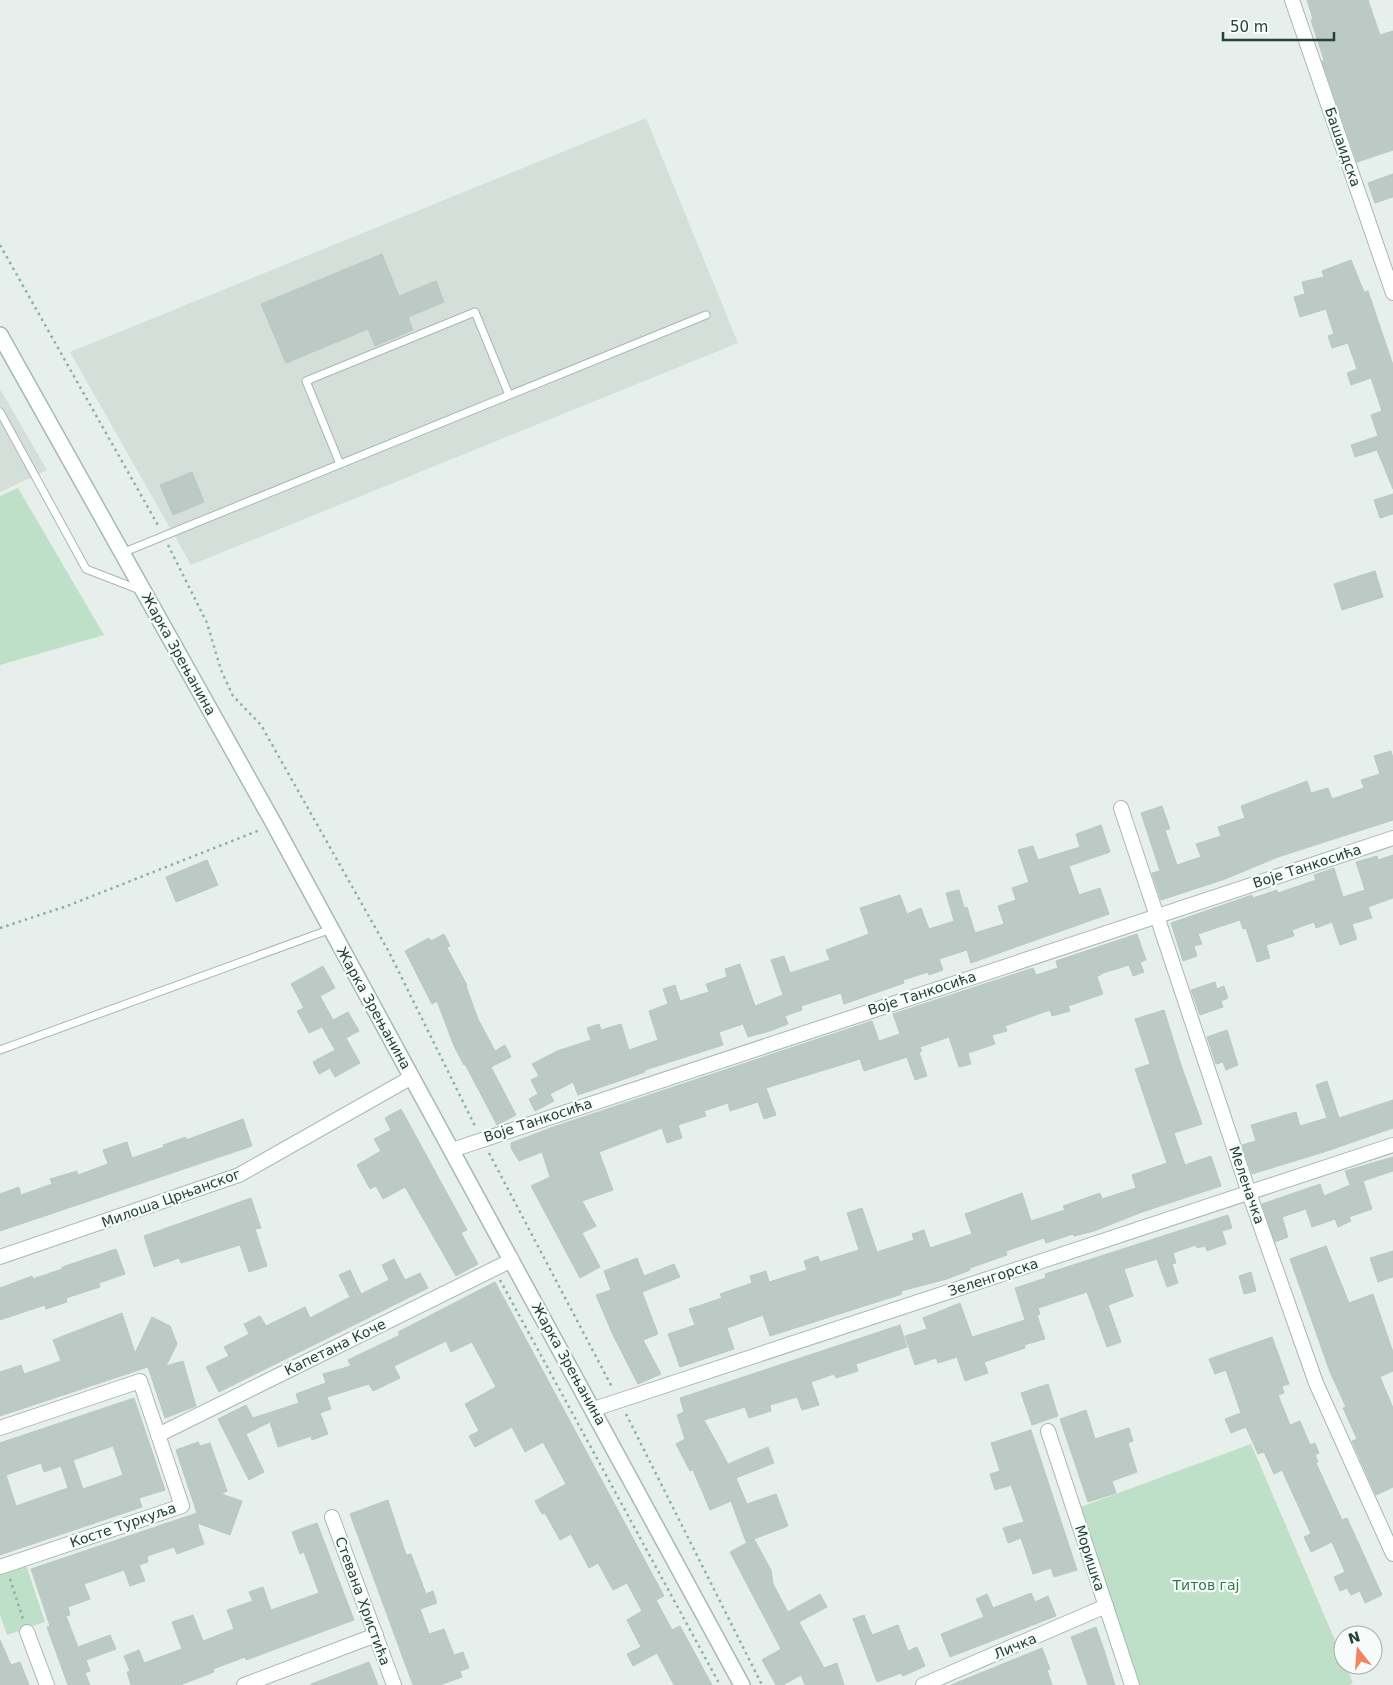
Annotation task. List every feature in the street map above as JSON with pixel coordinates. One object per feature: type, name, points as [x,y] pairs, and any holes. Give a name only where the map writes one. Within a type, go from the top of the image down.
[{"type":"main road","name":"Жарка Зрењанина","points":[[0,335],[274,824],[594,1409],[742,1685]]},
{"type":"street","name":"Башаидска","points":[[1292,0],[1393,293]]},
{"type":"street","name":"Меленачка","points":[[1121,808],[1249,1193],[1316,1383],[1393,1554]]},
{"type":"street","name":"Воје Танкосића","points":[[452,1150],[482,1138],[1393,838]]},
{"type":"street","name":"Милоша Црњанског","points":[[0,1257],[239,1175],[412,1077]]},
{"type":"street","name":"Зеленгорска","points":[[594,1409],[1393,1145]]},
{"type":"street","name":"Капетана Коче","points":[[158,1435],[512,1260]]},
{"type":"street","name":"Косте Туркуља","points":[[0,1428],[140,1381],[182,1506],[3,1566]]},
{"type":"street","name":"Моришка","points":[[1048,1432],[1132,1685]]},
{"type":"street","name":"Стевана Христића","points":[[332,1517],[394,1685]]},
{"type":"street","name":"Личка","points":[[923,1685],[1106,1606]]},
{"type":"street","points":[[27,1632],[48,1685]]},
{"type":"street","points":[[244,1685],[376,1635]]},
{"type":"lane","points":[[340,464],[306,381],[475,312],[509,395]]},
{"type":"lane","points":[[122,553],[706,315]]},
{"type":"lane","points":[[0,412],[86,569],[144,592]]},
{"type":"lane","points":[[0,1050],[331,929]]},
{"type":"path","points":[[0,245],[164,536],[207,623],[221,670],[233,696],[261,724],[389,952],[546,1265],[619,1401],[762,1685]]},
{"type":"path","points":[[0,928],[67,906],[274,824]]},
{"type":"path","points":[[494,1269],[720,1685]]},
{"type":"path","points":[[3,1566],[27,1632]]},
{"type":"shaded area","points":[[646,118],[738,343],[191,565],[70,352]]},
{"type":"shaded area","points":[[0,389],[47,470],[0,492]]},
{"type":"green space","points":[[18,488],[104,635],[0,665],[0,496]]},
{"type":"green space","name":"Титов гај","points":[[1251,1444],[1333,1636],[1333,1675],[1349,1675],[1353,1683],[1349,1685],[1138,1685],[1078,1508]]},
{"type":"green space","points":[[24,1559],[45,1622],[7,1635],[0,1615],[0,1567]]},
{"type":"building","points":[[1307,0],[1368,0],[1380,35],[1393,31],[1393,150],[1357,162],[1322,61],[1324,60],[1311,20],[1313,19]]},
{"type":"building","points":[[1393,174],[1393,197],[1375,203],[1368,183]]},
{"type":"building","points":[[382,254],[399,296],[436,281],[444,302],[408,317],[413,330],[375,346],[368,329],[286,363],[261,304]]},
{"type":"building","points":[[1351,260],[1364,292],[1368,291],[1393,365],[1393,489],[1377,450],[1355,457],[1351,445],[1378,436],[1371,415],[1382,411],[1371,378],[1351,385],[1347,373],[1357,369],[1348,343],[1332,348],[1328,336],[1334,334],[1326,309],[1300,317],[1294,297],[1305,294],[1302,282],[1324,277],[1322,271]]},
{"type":"building","points":[[192,472],[204,502],[173,515],[160,485]]},
{"type":"building","points":[[1393,494],[1393,514],[1380,518],[1374,500]]},
{"type":"building","points":[[1375,571],[1383,597],[1342,610],[1334,584]]},
{"type":"building","points":[[1391,751],[1393,758],[1393,820],[1278,857],[1225,879],[1161,900],[1152,873],[1160,871],[1141,813],[1162,806],[1170,829],[1165,830],[1177,865],[1201,857],[1196,844],[1221,836],[1218,827],[1245,818],[1241,806],[1307,781],[1311,793],[1328,788],[1332,799],[1364,788],[1361,780],[1380,774],[1374,756]]},
{"type":"building","points":[[1101,825],[1110,852],[1069,866],[1079,895],[1100,888],[1109,914],[971,963],[967,950],[939,959],[943,970],[929,975],[928,972],[903,980],[904,983],[844,1004],[841,993],[801,1006],[802,1010],[785,1016],[788,1024],[770,1031],[748,1037],[743,1024],[719,1032],[723,1045],[645,1070],[645,1072],[578,1095],[573,1082],[550,1094],[554,1101],[535,1111],[529,1099],[538,1094],[531,1080],[539,1076],[532,1064],[557,1051],[591,1040],[587,1028],[599,1024],[601,1030],[621,1024],[629,1050],[658,1040],[649,1011],[668,1004],[663,989],[675,985],[680,1001],[709,992],[706,984],[727,977],[725,969],[740,964],[755,1006],[783,995],[771,960],[784,956],[790,973],[830,960],[826,950],[869,934],[860,908],[900,895],[907,914],[921,908],[929,929],[954,921],[946,893],[959,890],[964,908],[967,907],[975,933],[1004,924],[998,906],[1016,900],[1012,888],[1029,882],[1018,850],[1033,846],[1038,860],[1080,847],[1076,834]]},
{"type":"building","points":[[1393,855],[1393,898],[1368,907],[1372,918],[1352,924],[1357,939],[1340,945],[1332,922],[1316,928],[1314,922],[1292,930],[1294,936],[1266,945],[1270,958],[1257,962],[1246,928],[1243,929],[1240,920],[1198,934],[1202,944],[1194,946],[1197,956],[1183,961],[1171,923],[1252,895],[1253,898],[1277,890],[1278,893],[1316,880],[1314,875],[1334,868],[1343,897],[1365,890],[1356,862],[1377,856],[1378,860]]},
{"type":"building","points":[[207,860],[218,885],[176,902],[166,877]]},
{"type":"building","points":[[444,934],[450,946],[447,948],[467,985],[478,1019],[495,1051],[505,1045],[511,1057],[491,1067],[516,1115],[497,1125],[454,1046],[437,1001],[432,1004],[405,951],[429,938],[431,941]]},
{"type":"building","points":[[1137,934],[1146,960],[1140,962],[1144,972],[1133,976],[1129,965],[1103,973],[1097,977],[1103,994],[1068,1006],[1070,1011],[1052,1016],[1050,1010],[1005,1026],[1007,1031],[992,1035],[995,1044],[968,1053],[971,1064],[959,1067],[949,1037],[920,1047],[922,1051],[919,1052],[927,1076],[915,1080],[907,1057],[864,1071],[860,1059],[766,1088],[776,1115],[764,1119],[758,1102],[730,1111],[728,1103],[704,1111],[706,1116],[678,1125],[682,1138],[667,1143],[662,1128],[599,1152],[613,1190],[582,1201],[596,1226],[582,1233],[600,1267],[580,1278],[531,1186],[550,1177],[542,1152],[519,1161],[511,1148],[511,1143],[556,1126],[872,1021],[879,1041],[900,1034],[893,1014],[1033,968],[1036,975],[1058,968],[1056,961]]},
{"type":"building","points":[[323,966],[335,988],[320,996],[333,1020],[348,1012],[359,1031],[346,1038],[360,1063],[335,1077],[330,1068],[319,1074],[313,1062],[335,1050],[322,1027],[309,1033],[297,1011],[304,1008],[291,984]]},
{"type":"building","points":[[1215,982],[1217,989],[1224,986],[1228,998],[1221,1001],[1223,1007],[1200,1015],[1191,990]]},
{"type":"building","points":[[1164,1010],[1202,1124],[1174,1133],[1185,1165],[1211,1156],[1221,1186],[1142,1212],[1094,1231],[1074,1236],[1073,1234],[1046,1243],[1044,1238],[1006,1251],[1007,1255],[970,1268],[970,1270],[947,1279],[901,1291],[902,1294],[770,1336],[763,1315],[727,1328],[734,1349],[680,1367],[668,1334],[695,1325],[689,1309],[722,1298],[720,1294],[752,1283],[750,1276],[766,1271],[769,1282],[807,1270],[804,1261],[818,1256],[820,1262],[859,1250],[847,1213],[862,1208],[877,1252],[914,1240],[912,1234],[924,1230],[930,1248],[972,1234],[965,1214],[1022,1193],[1031,1221],[1065,1210],[1063,1206],[1100,1193],[1102,1199],[1136,1188],[1132,1175],[1167,1163],[1135,1069],[1150,1064],[1135,1019]]},
{"type":"building","points":[[1227,1030],[1238,1065],[1226,1070],[1223,1062],[1216,1064],[1207,1037]]},
{"type":"building","points":[[1327,1081],[1339,1118],[1393,1100],[1393,1128],[1252,1174],[1242,1145],[1256,1141],[1251,1125],[1296,1112],[1300,1126],[1327,1118],[1316,1085]]},
{"type":"building","points":[[401,1109],[467,1230],[461,1233],[478,1264],[456,1276],[405,1187],[383,1199],[376,1186],[370,1189],[357,1165],[381,1151],[374,1139],[391,1130],[385,1118]]},
{"type":"building","points":[[243,1119],[252,1146],[0,1231],[0,1194],[19,1187],[21,1195],[52,1184],[50,1179],[77,1171],[78,1175],[108,1164],[103,1150],[127,1142],[132,1158],[164,1147],[163,1145],[186,1137],[186,1140]]},
{"type":"building","points":[[1393,1157],[1393,1171],[1363,1181],[1372,1209],[1349,1217],[1351,1221],[1338,1227],[1335,1219],[1312,1227],[1306,1209],[1282,1217],[1288,1237],[1275,1242],[1262,1204],[1320,1184],[1324,1196],[1350,1185],[1345,1171]]},
{"type":"building","points":[[251,1198],[261,1228],[255,1229],[267,1266],[249,1272],[240,1245],[181,1263],[179,1258],[154,1267],[144,1236]]},
{"type":"building","points":[[1228,1215],[1232,1228],[1222,1231],[1226,1244],[1207,1251],[1205,1246],[1197,1248],[1196,1245],[1173,1253],[1176,1263],[1172,1264],[1178,1283],[1167,1287],[1157,1259],[1124,1269],[1133,1296],[1108,1305],[1121,1342],[1107,1347],[1087,1292],[1038,1308],[1040,1314],[1037,1315],[1045,1339],[1024,1345],[1025,1348],[984,1362],[988,1373],[965,1381],[957,1357],[938,1363],[936,1358],[915,1365],[905,1336],[927,1329],[923,1318],[960,1303],[972,1337],[1025,1320],[1015,1288],[1046,1278],[1045,1274]]},
{"type":"building","points":[[1326,1246],[1349,1303],[1373,1294],[1393,1352],[1393,1371],[1380,1377],[1393,1408],[1393,1487],[1376,1495],[1352,1441],[1357,1439],[1343,1408],[1346,1407],[1330,1372],[1290,1259]]},
{"type":"building","points":[[116,1249],[125,1274],[99,1283],[100,1287],[66,1298],[67,1302],[46,1309],[45,1305],[0,1320],[0,1288],[32,1276],[33,1279]]},
{"type":"building","points":[[1393,1251],[1393,1277],[1378,1282],[1370,1258]]},
{"type":"building","points":[[637,1258],[644,1276],[674,1264],[680,1277],[642,1292],[658,1334],[643,1340],[661,1374],[638,1384],[613,1335],[596,1295],[611,1290],[604,1271]]},
{"type":"building","points":[[394,1259],[405,1280],[420,1273],[428,1288],[219,1392],[206,1367],[229,1356],[224,1347],[249,1334],[244,1324],[260,1316],[266,1326],[305,1307],[310,1318],[350,1297],[339,1275],[350,1270],[361,1294],[389,1280],[382,1265]]},
{"type":"building","points":[[1251,1272],[1256,1291],[1244,1294],[1239,1276]]},
{"type":"building","points":[[495,1282],[664,1596],[656,1600],[672,1630],[680,1626],[712,1685],[674,1685],[657,1653],[633,1666],[627,1654],[641,1647],[627,1620],[642,1611],[627,1583],[613,1590],[598,1563],[589,1568],[571,1534],[560,1540],[545,1513],[542,1514],[535,1501],[566,1484],[543,1442],[525,1452],[512,1427],[475,1447],[469,1436],[479,1431],[465,1404],[496,1387],[472,1342],[451,1352],[446,1341],[394,1366],[400,1378],[373,1391],[369,1384],[327,1397],[331,1409],[320,1413],[328,1434],[312,1440],[311,1436],[278,1447],[270,1422],[246,1434],[264,1472],[249,1480],[218,1419],[246,1405],[253,1418],[299,1403],[296,1394],[326,1383],[323,1374],[351,1366],[348,1360],[400,1335],[398,1332]]},
{"type":"building","points":[[122,1313],[135,1353],[152,1317],[170,1326],[177,1344],[166,1366],[183,1361],[196,1406],[165,1418],[148,1367],[0,1416],[0,1372],[21,1365],[24,1374],[61,1361],[53,1340]]},
{"type":"building","points":[[900,1325],[907,1347],[856,1364],[858,1371],[836,1378],[834,1374],[811,1382],[819,1405],[802,1410],[797,1397],[770,1405],[771,1411],[749,1418],[745,1407],[704,1420],[728,1464],[768,1447],[774,1463],[736,1478],[747,1504],[776,1494],[788,1526],[746,1542],[731,1501],[710,1510],[693,1470],[690,1471],[676,1444],[685,1439],[677,1415],[684,1412],[680,1398]]},
{"type":"building","points":[[1272,1337],[1289,1384],[1282,1386],[1284,1393],[1278,1395],[1290,1425],[1300,1421],[1310,1445],[1315,1443],[1319,1453],[1315,1455],[1318,1462],[1316,1463],[1342,1520],[1347,1518],[1382,1595],[1365,1603],[1360,1591],[1351,1595],[1347,1588],[1340,1591],[1334,1577],[1345,1572],[1332,1542],[1311,1552],[1304,1537],[1311,1534],[1282,1470],[1274,1474],[1264,1452],[1258,1454],[1246,1427],[1231,1433],[1225,1419],[1241,1413],[1226,1370],[1215,1374],[1209,1359]]},
{"type":"building","points":[[1048,1384],[1058,1416],[1032,1425],[1021,1393]]},
{"type":"building","points":[[134,1398],[165,1490],[139,1498],[142,1507],[0,1555],[0,1443]],"holes":[[[113,1446],[123,1475],[83,1489],[73,1460]],[[41,1463],[44,1472],[61,1466],[68,1488],[16,1506],[6,1475]]]},
{"type":"building","points":[[1086,1410],[1095,1439],[1129,1428],[1133,1441],[1128,1443],[1137,1472],[1112,1481],[1116,1493],[1088,1502],[1060,1419]]},
{"type":"building","points":[[1031,1430],[1077,1570],[1054,1577],[1051,1568],[1033,1574],[1021,1538],[1008,1543],[1003,1528],[1024,1522],[1011,1485],[995,1490],[990,1474],[1000,1471],[991,1443]]},
{"type":"building","points":[[198,1442],[200,1446],[210,1443],[227,1491],[221,1494],[242,1501],[230,1535],[197,1523],[204,1544],[177,1554],[174,1547],[147,1556],[148,1562],[139,1565],[145,1581],[130,1586],[124,1570],[84,1584],[90,1599],[68,1607],[70,1615],[66,1616],[78,1647],[110,1635],[116,1649],[86,1660],[90,1671],[85,1673],[90,1685],[68,1685],[47,1627],[50,1626],[31,1569],[197,1513],[176,1450]]},
{"type":"building","points":[[388,1500],[406,1555],[411,1554],[426,1594],[433,1591],[437,1603],[420,1609],[429,1634],[444,1629],[454,1655],[463,1652],[469,1668],[460,1671],[462,1677],[440,1685],[413,1685],[350,1514]]},
{"type":"building","points":[[317,1523],[354,1620],[246,1660],[245,1657],[213,1669],[214,1672],[180,1685],[131,1685],[127,1672],[130,1671],[124,1656],[139,1650],[144,1663],[182,1649],[172,1622],[193,1615],[203,1641],[234,1629],[227,1610],[253,1601],[249,1592],[263,1587],[271,1610],[319,1593],[304,1552],[300,1554],[292,1532]]},
{"type":"building","points":[[754,1539],[771,1570],[773,1584],[788,1612],[820,1594],[827,1607],[799,1622],[824,1668],[837,1663],[844,1685],[805,1685],[801,1675],[783,1685],[776,1685],[762,1660],[781,1649],[730,1552]]},
{"type":"building","points":[[1031,1593],[1035,1602],[1048,1596],[1056,1616],[950,1657],[941,1634],[984,1617],[976,1599],[987,1594],[993,1608]]},
{"type":"building","points":[[864,1615],[872,1635],[898,1625],[908,1651],[917,1647],[925,1666],[903,1676],[901,1673],[877,1682],[853,1619]]},
{"type":"building","points":[[1096,1627],[1115,1685],[1088,1685],[1071,1637]]},
{"type":"building","points":[[0,1640],[11,1665],[20,1662],[29,1685],[0,1685]]},
{"type":"building","points":[[1042,1648],[1050,1669],[1047,1670],[1052,1685],[951,1685]]},
{"type":"building","points":[[369,1662],[378,1685],[311,1685],[311,1684]]}]
